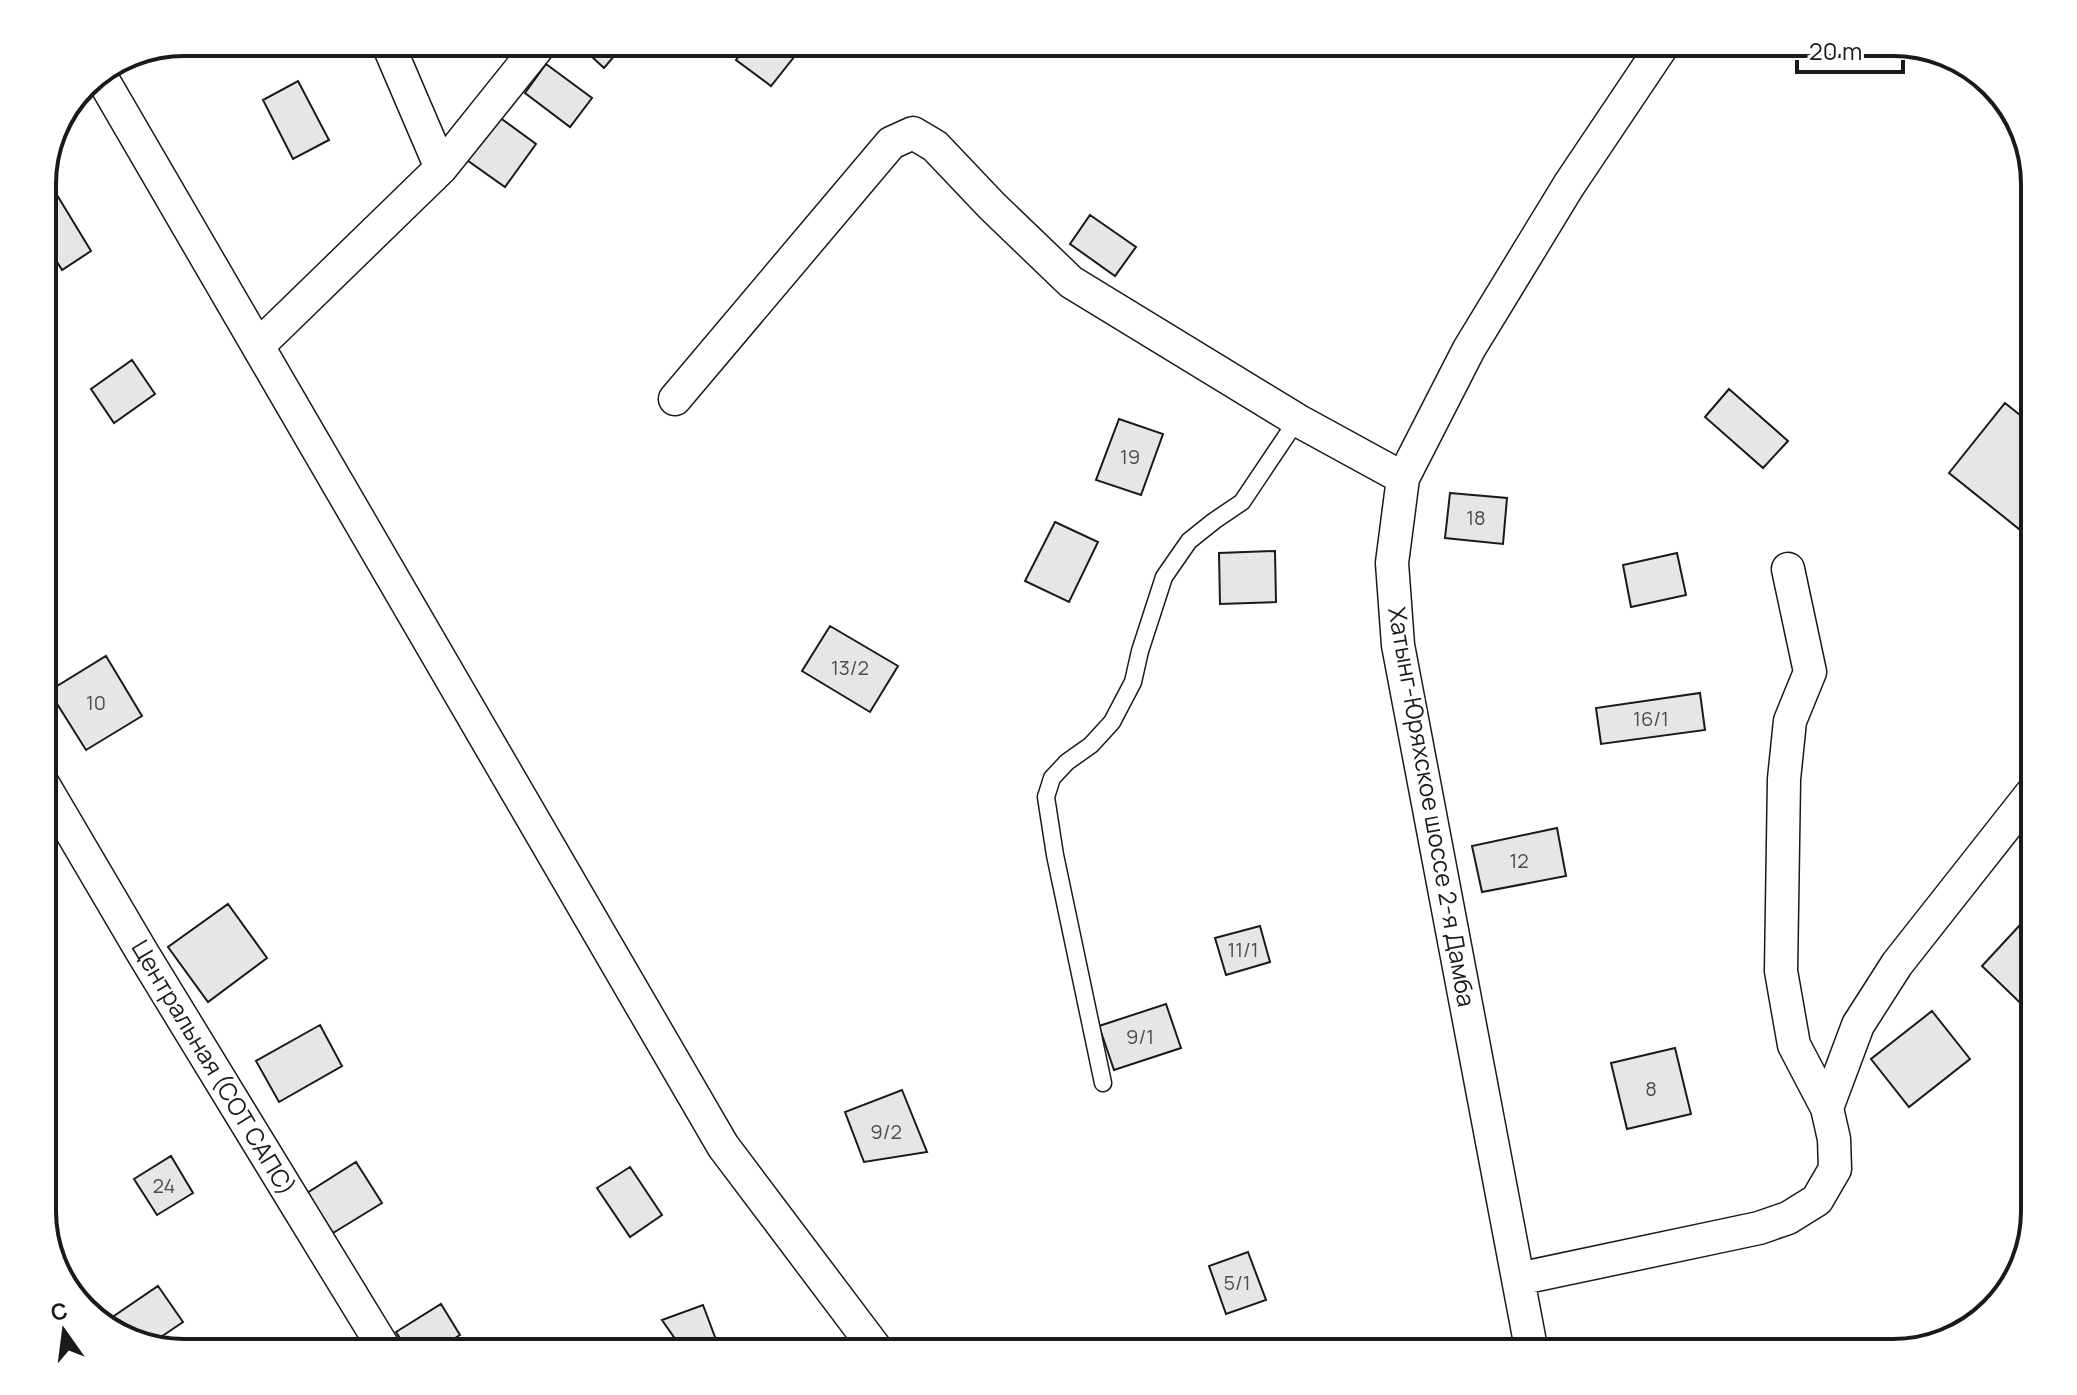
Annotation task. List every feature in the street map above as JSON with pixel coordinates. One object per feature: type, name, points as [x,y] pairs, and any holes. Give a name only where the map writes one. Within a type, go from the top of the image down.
[{"type":"street","points":[[393,56],[441,168]]},
{"type":"street","points":[[258,346],[441,168],[531,56]]},
{"type":"street","name":"Хатынг-Юряхское шоссе 2-я Дамба","points":[[1529,1339],[1398,645],[1392,563],[1403,478],[1469,349],[1569,185],[1656,56]]},
{"type":"street","points":[[105,84],[723,1146],[868,1339]]},
{"type":"street","points":[[675,399],[891,143],[913,133],[935,146],[1071,282],[1297,420],[1403,478]]},
{"type":"street","points":[[1518,1279],[1759,1228],[1788,1218],[1817,1200],[1835,1169],[1834,1139],[1827,1108],[1794,1045],[1781,971],[1784,779],[1790,721],[1810,672],[1788,569]]},
{"type":"street","name":"Центральная (СОТ САПС)","points":[[56,806],[378,1339]]},
{"type":"street","points":[[1827,1108],[1858,1025],[1881,988],[2021,807]]},
{"type":"lane","points":[[1103,1083],[1055,855],[1046,797],[1052,778],[1067,762],[1091,745],[1112,722],[1133,682],[1164,577],[1189,541],[1242,502],[1297,420]]},
{"type":"building","points":[[591,56],[614,56],[604,68]]},
{"type":"building","points":[[739,56],[795,56],[771,86],[736,60]]},
{"type":"building","points":[[546,64],[592,98],[570,127],[525,93]]},
{"type":"building","points":[[298,81],[329,140],[293,159],[263,100]]},
{"type":"building","points":[[495,114],[536,144],[505,187],[464,158]]},
{"type":"building","points":[[56,196],[91,251],[62,270],[56,260]]},
{"type":"building","points":[[1090,215],[1136,247],[1115,276],[1070,244]]},
{"type":"building","points":[[132,360],[155,394],[114,423],[91,389]]},
{"type":"building","points":[[1729,389],[1788,441],[1763,468],[1705,417]]},
{"type":"building","points":[[2005,403],[2021,416],[2019,529],[1949,473]]},
{"type":"building","points":[[1119,419],[1163,434],[1141,495],[1096,480]]},
{"type":"building","points":[[1450,493],[1507,498],[1503,544],[1445,538]]},
{"type":"building","points":[[1055,522],[1098,542],[1069,602],[1025,581]]},
{"type":"building","points":[[1275,551],[1276,602],[1220,604],[1219,553]]},
{"type":"building","points":[[1677,553],[1686,595],[1631,607],[1623,565]]},
{"type":"building","points":[[830,626],[898,666],[870,712],[802,671]]},
{"type":"building","points":[[106,656],[142,716],[86,750],[56,702],[56,687]]},
{"type":"building","points":[[1700,693],[1705,730],[1601,744],[1596,708]]},
{"type":"building","points":[[1557,828],[1566,876],[1482,892],[1472,846]]},
{"type":"building","points":[[228,904],[267,958],[208,1002],[168,947]]},
{"type":"building","points":[[2020,925],[2021,926],[2021,1004],[1982,966]]},
{"type":"building","points":[[1260,926],[1270,962],[1226,975],[1215,938]]},
{"type":"building","points":[[1166,1004],[1181,1048],[1114,1070],[1099,1026]]},
{"type":"building","points":[[1932,1011],[1970,1059],[1909,1107],[1871,1059]]},
{"type":"building","points":[[320,1025],[342,1066],[279,1102],[256,1061]]},
{"type":"building","points":[[1675,1048],[1691,1114],[1627,1129],[1611,1063]]},
{"type":"building","points":[[902,1090],[927,1152],[864,1162],[845,1112]]},
{"type":"building","points":[[171,1156],[193,1193],[157,1215],[134,1179]]},
{"type":"building","points":[[356,1162],[382,1203],[333,1233],[307,1193]]},
{"type":"building","points":[[630,1167],[662,1215],[630,1237],[597,1188]]},
{"type":"building","points":[[1248,1252],[1266,1300],[1226,1314],[1209,1266]]},
{"type":"building","points":[[158,1286],[183,1322],[161,1337],[135,1329],[113,1317]]},
{"type":"building","points":[[441,1304],[460,1335],[453,1339],[400,1339],[396,1332]]},
{"type":"building","points":[[703,1305],[716,1339],[675,1339],[662,1320]]}]
